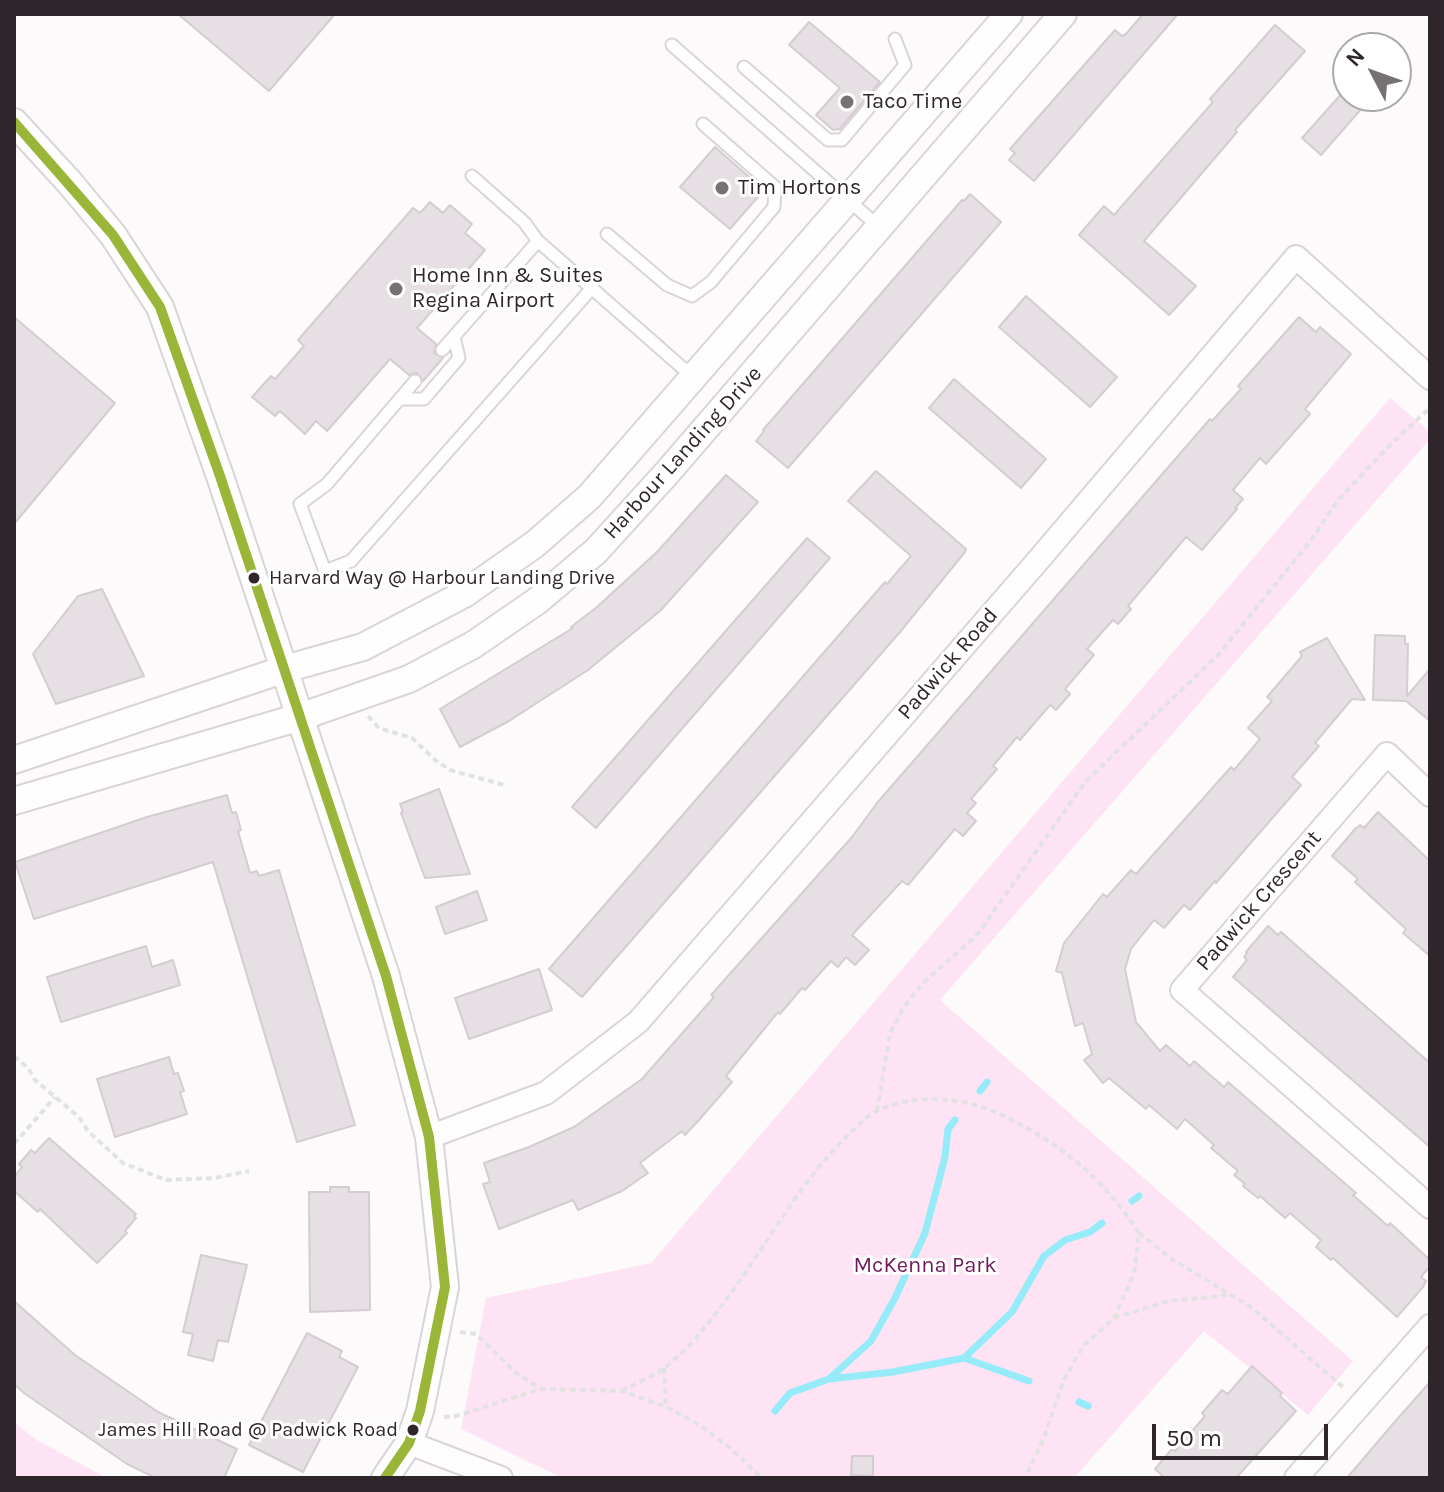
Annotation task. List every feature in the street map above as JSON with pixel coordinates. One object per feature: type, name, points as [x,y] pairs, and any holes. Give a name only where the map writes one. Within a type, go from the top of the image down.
[{"type":"street","name":"Harbour Landing Drive","points":[[14,760],[285,669],[363,647],[464,594],[535,544],[589,497],[1009,14]]},
{"type":"street","name":"Harbour Landing Drive","points":[[14,801],[300,717],[409,679],[505,625],[596,551],[1063,14]]},
{"type":"street","points":[[14,122],[113,235],[160,307],[179,355],[386,976],[429,1137],[445,1287],[420,1411],[409,1443],[385,1478]]},
{"type":"street","name":"Padwick Road","points":[[429,1137],[546,1093],[638,1022],[1296,257],[1430,378]]},
{"type":"street","name":"Padwick Crescent","points":[[1430,795],[1387,754],[1182,990],[1430,1207]]},
{"type":"street","points":[[1296,1478],[1430,1326]]},
{"type":"street","points":[[409,1443],[501,1478]]},
{"type":"lane","points":[[744,67],[828,140],[842,140],[905,65],[895,39]]},
{"type":"lane","points":[[672,45],[880,227]]},
{"type":"lane","points":[[607,234],[667,285],[692,296],[711,282],[774,207],[775,187],[703,124]]},
{"type":"lane","points":[[472,176],[524,222],[538,241],[695,378]]},
{"type":"lane","points":[[442,350],[538,241]]},
{"type":"lane","points":[[415,381],[327,484],[300,504],[325,571],[351,561],[592,288]]},
{"type":"lane","points":[[400,399],[424,399],[459,358],[454,337]]},
{"type":"path","points":[[877,1111],[890,1033],[904,1007],[922,984],[976,936],[1086,781],[1218,655],[1274,588],[1339,499],[1430,408]]},
{"type":"path","points":[[357,697],[379,728],[412,738],[450,770],[504,785]]},
{"type":"path","points":[[14,1056],[28,1068],[35,1080],[79,1117],[98,1141],[123,1163],[166,1180],[215,1178],[249,1171]]},
{"type":"path","points":[[14,1144],[55,1097]]},
{"type":"path","points":[[622,1391],[664,1368],[720,1308],[760,1254],[792,1202],[862,1120],[897,1104],[926,1099],[957,1101],[993,1111],[1057,1145],[1089,1170],[1118,1201],[1139,1233],[1170,1258],[1251,1307],[1339,1382],[1360,1406]]},
{"type":"path","points":[[1025,1478],[1044,1438],[1064,1379],[1083,1346],[1114,1318],[1134,1274],[1139,1233]]},
{"type":"path","points":[[1114,1318],[1169,1301],[1230,1295]]},
{"type":"path","points":[[437,1330],[476,1334],[516,1373],[541,1389]]},
{"type":"path","points":[[664,1368],[666,1407]]},
{"type":"path","points":[[420,1411],[444,1417],[456,1416],[541,1389],[622,1391],[666,1407],[700,1425],[762,1478]]},
{"type":"green space","name":"McKenna Park","points":[[1390,398],[1430,432],[1430,439],[940,1000],[1353,1361],[1308,1415],[1204,1331],[1074,1478],[562,1478],[461,1429],[486,1298],[651,1263]]},
{"type":"green space","points":[[14,1422],[35,1439],[107,1478],[14,1478]]},
{"type":"building","points":[[178,14],[335,14],[269,91]]},
{"type":"building","points":[[1143,14],[1178,14],[1034,181],[1009,160],[1015,153],[1010,149],[1115,30],[1122,36],[1126,34]]},
{"type":"building","points":[[809,22],[880,82],[840,129],[833,130],[816,115],[840,88],[789,45]]},
{"type":"building","points":[[1275,25],[1305,51],[1144,241],[1196,286],[1169,315],[1079,235],[1104,206],[1114,215],[1213,102],[1210,99]]},
{"type":"building","points":[[1332,104],[1332,112],[1359,112],[1321,155],[1302,138]]},
{"type":"building","name":"Tim Hortons","points":[[715,147],[764,190],[730,229],[680,187]]},
{"type":"building","points":[[970,194],[1001,222],[788,468],[756,441],[763,430]]},
{"type":"building","name":"Home Inn & Suites Regina Airport","points":[[430,202],[443,213],[450,205],[472,224],[465,233],[485,250],[417,328],[436,344],[434,353],[443,358],[423,381],[417,373],[409,375],[390,359],[327,431],[316,421],[305,434],[280,411],[275,416],[252,397],[271,376],[275,379],[304,346],[298,340],[413,208],[420,213]]},
{"type":"building","points":[[1026,296],[1117,377],[1090,407],[999,327]]},
{"type":"building","points":[[14,317],[115,403],[14,524]]},
{"type":"building","points":[[1299,317],[1316,332],[1320,327],[1351,354],[1305,409],[1310,414],[1266,464],[1260,458],[1233,490],[1243,499],[1202,550],[1186,537],[1128,606],[1131,609],[1118,624],[1113,620],[1087,649],[1094,655],[1065,689],[1070,694],[1056,710],[1050,705],[993,766],[997,769],[971,799],[976,803],[967,813],[976,821],[963,836],[955,829],[908,885],[902,881],[852,935],[869,950],[855,965],[846,957],[838,967],[831,961],[805,990],[802,988],[780,1014],[778,1012],[726,1076],[732,1082],[699,1120],[685,1135],[682,1131],[640,1163],[648,1173],[622,1191],[578,1210],[573,1200],[499,1229],[483,1184],[490,1182],[484,1163],[574,1127],[642,1079],[714,997],[711,995],[852,837],[877,803],[1210,419],[1212,421],[1241,389],[1238,386]]},
{"type":"building","points":[[954,379],[1046,459],[1021,488],[929,408]]},
{"type":"building","points":[[876,471],[966,549],[965,552],[900,632],[582,997],[549,969],[885,582],[887,584],[911,556],[848,501]]},
{"type":"building","points":[[726,475],[758,502],[660,611],[588,670],[509,721],[460,747],[440,709],[573,628],[657,552]]},
{"type":"building","points":[[807,538],[830,558],[596,828],[572,807]]},
{"type":"building","points":[[102,589],[144,676],[56,704],[33,654],[78,596]]},
{"type":"building","points":[[1375,635],[1405,636],[1405,644],[1408,644],[1407,696],[1430,669],[1430,721],[1406,701],[1373,700]]},
{"type":"building","points":[[1327,638],[1365,700],[1352,699],[1315,743],[1319,746],[1292,777],[1301,785],[1216,883],[1190,910],[1184,905],[1164,928],[1154,920],[1131,949],[1125,969],[1136,1022],[1160,1051],[1166,1045],[1190,1066],[1194,1061],[1224,1087],[1228,1082],[1430,1260],[1430,1266],[1421,1277],[1426,1281],[1423,1287],[1397,1317],[1333,1258],[1331,1260],[1316,1247],[1321,1240],[1290,1213],[1285,1218],[1243,1186],[1245,1184],[1234,1175],[1238,1171],[1211,1148],[1214,1145],[1185,1119],[1177,1129],[1149,1105],[1146,1109],[1109,1078],[1103,1083],[1084,1060],[1092,1054],[1083,1023],[1075,1026],[1062,973],[1056,971],[1064,943],[1103,894],[1107,897],[1131,870],[1136,874],[1231,767],[1234,770],[1260,739],[1248,728],[1272,701],[1267,697],[1302,656],[1300,652]]},
{"type":"building","points":[[439,789],[470,874],[425,878],[401,813],[400,804]]},
{"type":"building","points":[[227,795],[232,813],[236,812],[250,873],[257,871],[259,876],[279,870],[355,1125],[297,1142],[213,862],[34,919],[15,862],[147,817]]},
{"type":"building","points":[[1378,812],[1430,861],[1430,956],[1403,933],[1406,929],[1332,856],[1355,829],[1360,825],[1364,828]]},
{"type":"building","points":[[477,891],[487,920],[445,934],[436,907]]},
{"type":"building","points":[[1268,926],[1278,935],[1281,932],[1430,1063],[1430,1147],[1233,977],[1247,960],[1244,957],[1246,952]]},
{"type":"building","points":[[146,946],[152,967],[173,960],[180,985],[61,1022],[47,977]]},
{"type":"building","points":[[539,969],[552,1010],[469,1039],[455,998]]},
{"type":"building","points":[[169,1057],[184,1091],[180,1092],[187,1114],[115,1137],[97,1079]]},
{"type":"building","points":[[49,1138],[136,1214],[125,1231],[127,1233],[97,1263],[40,1209],[38,1212],[14,1191],[14,1177],[22,1167],[19,1164],[31,1150],[35,1153]]},
{"type":"building","points":[[330,1187],[349,1187],[349,1192],[369,1192],[370,1310],[310,1312],[309,1192],[330,1192]]},
{"type":"building","points":[[201,1255],[247,1265],[228,1342],[218,1340],[213,1361],[188,1355],[193,1334],[183,1332]]},
{"type":"building","points":[[14,1301],[75,1355],[158,1412],[237,1449],[224,1478],[156,1478],[127,1464],[24,1393],[14,1384]]},
{"type":"building","points":[[307,1333],[342,1351],[339,1357],[358,1367],[303,1472],[249,1445]]},
{"type":"building","points":[[1252,1366],[1282,1393],[1280,1396],[1296,1411],[1236,1478],[1165,1478],[1155,1469],[1205,1416],[1202,1413],[1222,1390],[1228,1394]]},
{"type":"building","points":[[1430,1382],[1430,1478],[1347,1478],[1392,1425]]},
{"type":"building","points":[[852,1456],[873,1456],[873,1476],[851,1475]]},
{"type":"waterway","points":[[980,1091],[987,1082]]},
{"type":"waterway","points":[[830,1378],[871,1341],[895,1298],[925,1233],[945,1157],[948,1129],[955,1120]]},
{"type":"waterway","points":[[1132,1201],[1139,1196]]},
{"type":"waterway","points":[[775,1411],[790,1393],[829,1379],[893,1372],[964,1358],[1012,1312],[1044,1256],[1065,1240],[1090,1232],[1102,1223]]},
{"type":"waterway","points":[[964,1358],[1029,1381]]},
{"type":"waterway","points":[[1079,1402],[1088,1406]]},
{"type":"transit line","points":[[14,122],[113,235],[160,307],[220,476],[386,976],[429,1137],[445,1287],[420,1411],[409,1443],[385,1478]]},
{"type":"place","name":"Taco Time","points":[[847,102]]},
{"type":"place","name":"Tim Hortons","points":[[722,188]]},
{"type":"place","name":"Home Inn & Suites Regina Airport","points":[[396,289]]},
{"type":"place","name":"Harvard Way @ Harbour Landing Drive","points":[[254,578]]},
{"type":"place","name":"James Hill Road @ Padwick Road","points":[[413,1430]]}]
